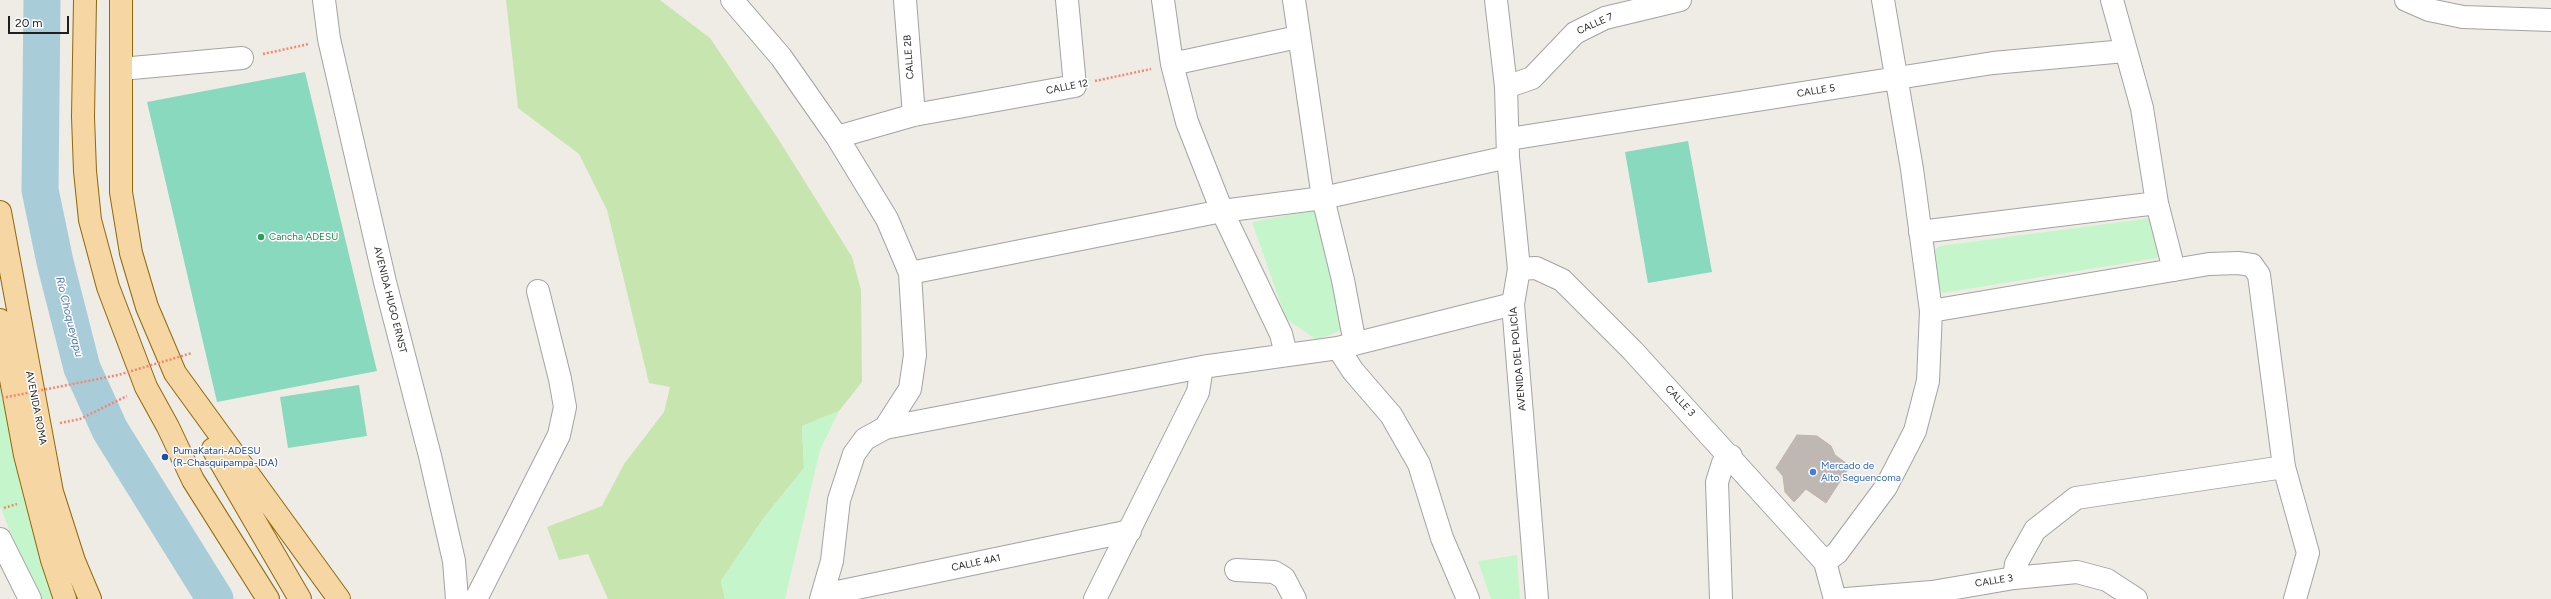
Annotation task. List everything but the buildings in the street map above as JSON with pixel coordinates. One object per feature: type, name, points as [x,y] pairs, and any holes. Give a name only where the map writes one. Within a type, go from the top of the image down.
[{"type":"main road","points":[[85,0],[83,116],[90,220],[108,287],[146,387],[168,427],[193,480],[268,599]]},
{"type":"main road","points":[[121,0],[121,192],[130,246],[147,307],[194,417],[300,599]]},
{"type":"main road","name":"AVENIDA ROMA","points":[[0,212],[52,492],[74,561],[90,599]]},
{"type":"main road","name":"AVENIDA ROMA","points":[[0,320],[26,455],[52,560],[65,599]]},
{"type":"main road","points":[[175,373],[339,599]]},
{"type":"main road","points":[[168,427],[205,471],[285,599]]},
{"type":"street","name":"AVENIDA HUGO ERNST","points":[[324,0],[329,39],[385,282],[430,456],[454,561],[457,599]]},
{"type":"street","points":[[732,0],[781,57],[837,138],[887,219],[910,273],[915,355],[910,389],[885,428]]},
{"type":"street","name":"CALLE 2B","points":[[905,0],[914,115]]},
{"type":"street","points":[[1067,0],[1076,86]]},
{"type":"street","points":[[1163,0],[1172,64],[1187,122],[1222,212],[1281,334],[1286,354]]},
{"type":"street","points":[[1294,0],[1298,37],[1323,198],[1343,280],[1347,346],[1353,370],[1391,414],[1419,464],[1442,538],[1468,599]]},
{"type":"street","name":"AVENIDA DEL POLICÍA","points":[[1496,0],[1506,87],[1508,148],[1518,269],[1513,304],[1538,599]]},
{"type":"street","name":"CALLE 7","points":[[1506,87],[1532,78],[1575,33],[1605,18],[1680,0]]},
{"type":"street","points":[[1835,599],[1825,562],[1836,553],[1886,487],[1915,431],[1928,381],[1931,311],[1898,78],[1883,0]]},
{"type":"street","points":[[2112,0],[2142,108],[2157,203],[2174,270]]},
{"type":"street","points":[[2406,0],[2429,10],[2463,17],[2551,20]]},
{"type":"street","points":[[1172,64],[1298,37]]},
{"type":"street","name":"CALLE 5","points":[[910,273],[1222,212],[1323,198],[1508,148],[1898,78],[1993,63],[2125,51]]},
{"type":"street","points":[[121,69],[242,58]]},
{"type":"street","name":"CALLE 12","points":[[837,138],[914,115],[1076,86]]},
{"type":"street","points":[[1920,232],[2157,203]]},
{"type":"street","points":[[1931,311],[2174,270],[2238,263],[2252,265],[2259,275],[2284,467],[2308,553],[2295,599]]},
{"type":"street","name":"CALLE 3","points":[[1518,269],[1536,268],[1562,280],[1633,351],[1731,456],[1825,562]]},
{"type":"street","points":[[476,599],[560,435],[564,407],[560,379],[538,291]]},
{"type":"street","points":[[822,597],[832,561],[839,500],[854,454],[865,439],[885,428],[1202,367],[1347,346],[1513,304]]},
{"type":"street","points":[[1095,599],[1198,392],[1202,367]]},
{"type":"street","points":[[1721,599],[1717,482],[1723,463],[1731,456]]},
{"type":"street","points":[[2014,578],[2016,564],[2035,530],[2076,498],[2284,467]]},
{"type":"street","name":"CALLE 4A1","points":[[822,597],[1130,531]]},
{"type":"street","points":[[0,539],[30,599]]},
{"type":"street","points":[[1236,570],[1274,572],[1284,578],[1295,599]]},
{"type":"street","name":"CALLE 3","points":[[1846,599],[1932,592],[2014,578],[2077,572],[2107,580],[2136,599]]},
{"type":"path","points":[[242,58],[329,39]]},
{"type":"path","name":"CALLE 12","points":[[1076,86],[1172,64]]},
{"type":"path","points":[[2,398],[118,375],[192,353]]},
{"type":"path","points":[[80,419],[125,397]]},
{"type":"path","points":[[4,508],[21,503]]},
{"type":"green space","points":[[506,0],[660,0],[710,38],[777,137],[852,257],[861,290],[862,382],[839,411],[802,426],[804,468],[763,519],[721,581],[725,599],[608,599],[588,554],[559,560],[547,527],[602,506],[624,464],[664,412],[670,387],[649,383],[607,210],[579,154],[518,108]]},
{"type":"green space","name":"Cancha ADESU","points":[[305,72],[377,371],[217,402],[147,102]]},
{"type":"green space","points":[[1688,141],[1712,272],[1648,283],[1625,152]]},
{"type":"green space","points":[[1320,209],[1344,329],[1317,340],[1286,319],[1252,222]]},
{"type":"green space","points":[[2151,218],[2163,248],[2157,258],[1943,293],[1937,286],[1933,251],[1940,246]]},
{"type":"green space","points":[[0,384],[4,388],[53,599],[40,599],[23,565],[0,506]]},
{"type":"green space","points":[[359,385],[367,436],[288,448],[280,397]]},
{"type":"green space","points":[[839,411],[820,450],[785,599],[725,599],[721,581],[763,519],[804,468],[802,426]]},
{"type":"green space","points":[[1517,555],[1520,599],[1491,599],[1478,561]]},
{"type":"waterway","name":"Río Choqueyapu","points":[[42,0],[40,190],[55,262],[82,368],[110,430],[215,599]]},
{"type":"place","name":"Cancha ADESU","points":[[261,237]]},
{"type":"place","name":"PumaKatari-ADESU (R-Chasquipampa-IDA)","points":[[165,457]]},
{"type":"place","name":"Mercado de Alto Seguencoma","points":[[1813,472]]}]
